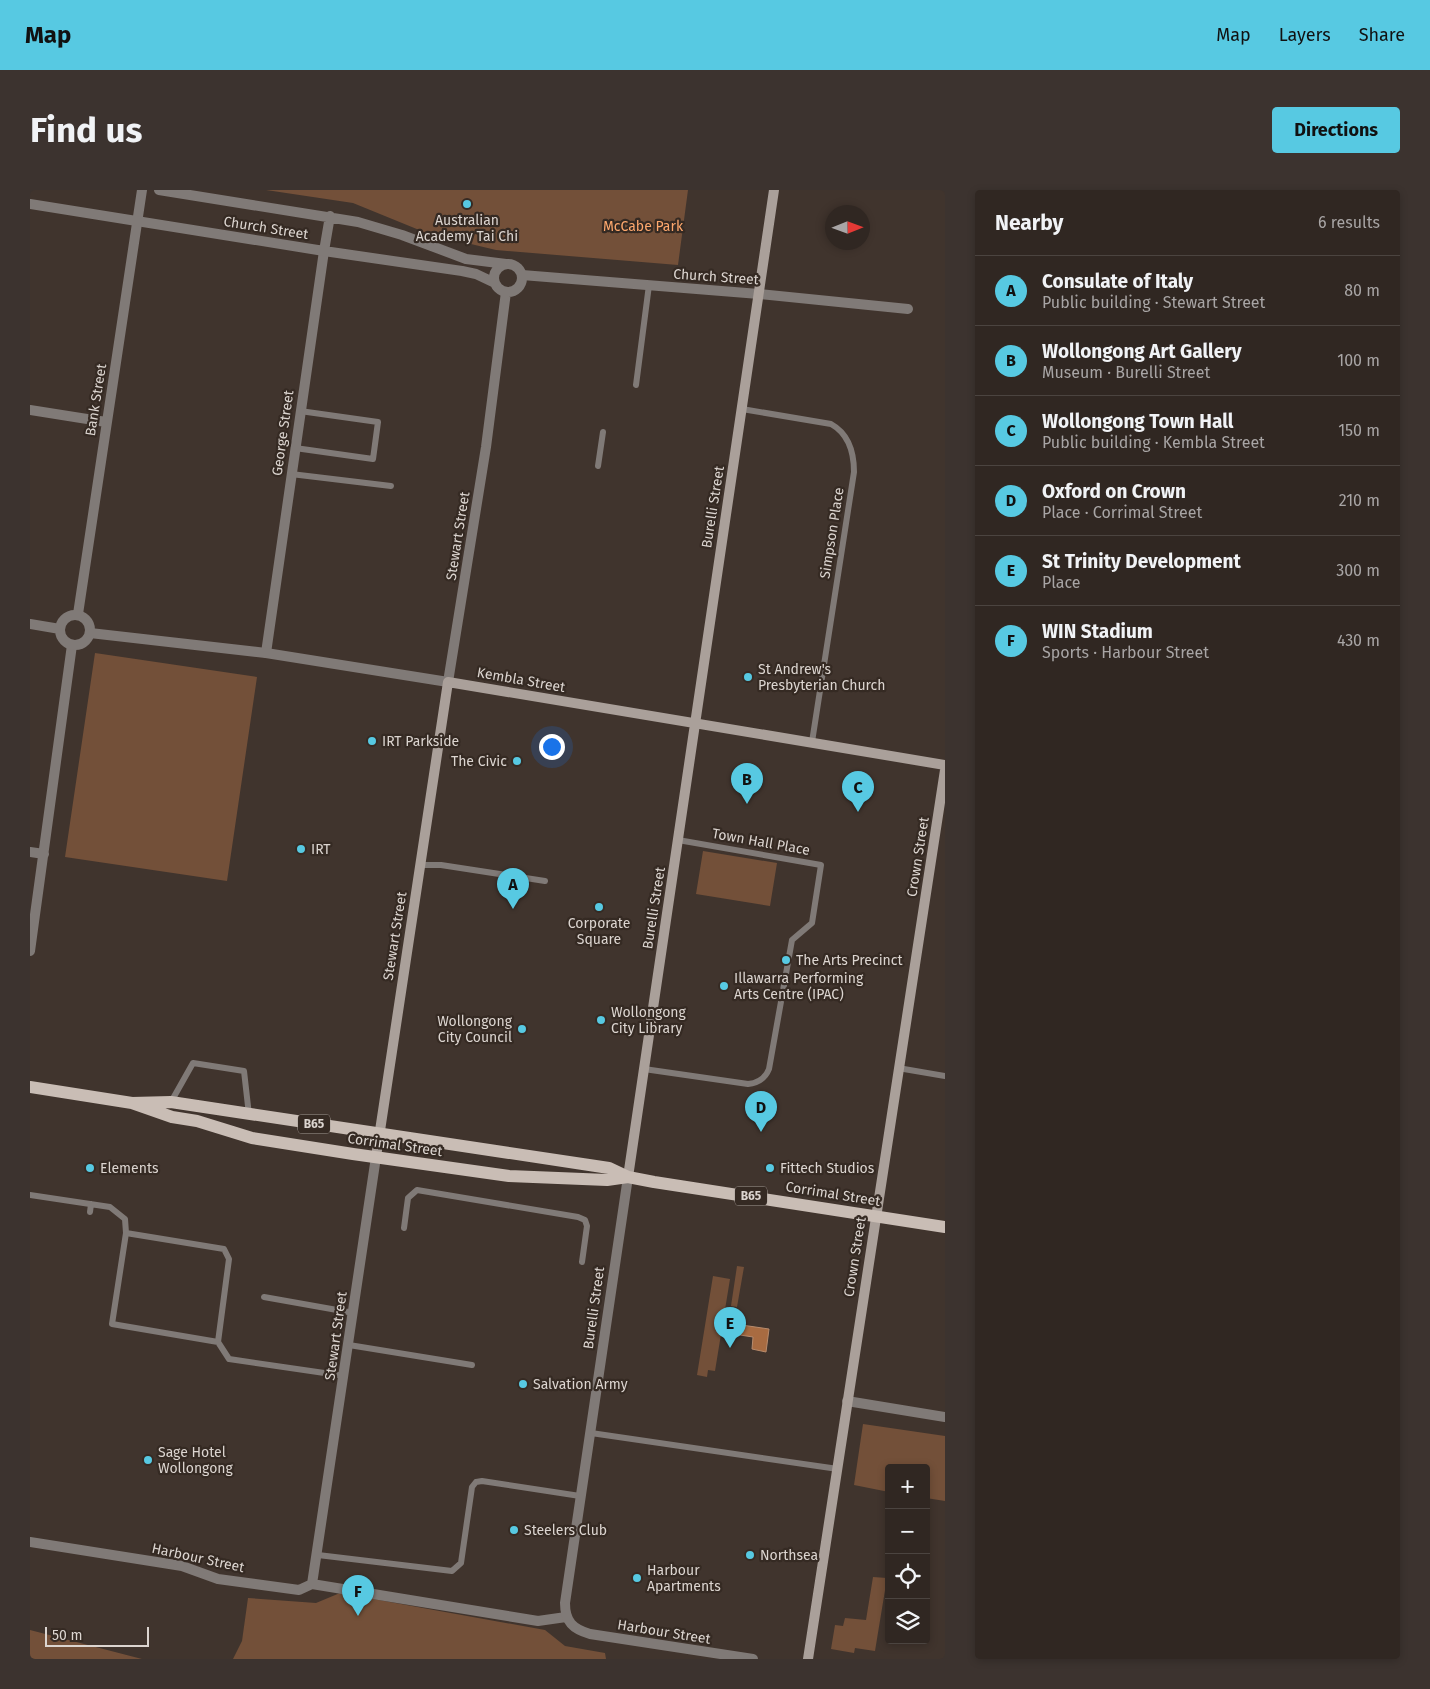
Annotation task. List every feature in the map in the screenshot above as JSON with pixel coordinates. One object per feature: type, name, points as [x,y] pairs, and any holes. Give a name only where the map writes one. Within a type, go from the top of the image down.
[{"type":"main road","name":"Burelli Street","points":[[628,1177],[774,190]]},
{"type":"main road","name":"Kembla Street","points":[[448,682],[945,765]]},
{"type":"main road","name":"Stewart Street","points":[[376,1157],[448,682]]},
{"type":"main road","name":"Crown Street","points":[[808,1659],[945,770]]},
{"type":"main road","name":"Corrimal Street","points":[[30,1088],[132,1103],[171,1102],[380,1132],[609,1168],[628,1177],[945,1227]]},
{"type":"main road","name":"Corrimal Street","points":[[132,1103],[172,1117],[197,1121],[252,1138],[376,1157],[509,1176],[608,1180],[628,1177]]},
{"type":"street","name":"Bank Street","points":[[78,614],[142,190]]},
{"type":"street","name":"Church Street","points":[[159,190],[330,216],[381,228],[466,259],[506,264]]},
{"type":"street","name":"Church Street","points":[[30,204],[467,272],[495,283]]},
{"type":"street","name":"George Street","points":[[266,653],[330,216]]},
{"type":"street","points":[[506,264],[516,266],[522,275],[520,286],[506,292],[495,283],[495,272],[506,264]]},
{"type":"street","name":"Church Street","points":[[522,275],[759,294],[908,309]]},
{"type":"street","name":"Stewart Street","points":[[448,682],[488,431],[506,292]]},
{"type":"street","points":[[30,410],[106,422]]},
{"type":"street","points":[[78,614],[86,619],[90,632],[82,644],[72,645],[62,637],[60,629],[66,617],[78,614]]},
{"type":"street","points":[[30,624],[60,629]]},
{"type":"street","name":"Kembla Street","points":[[90,632],[266,653],[448,682]]},
{"type":"street","points":[[30,951],[72,645]]},
{"type":"street","points":[[30,852],[44,854]]},
{"type":"street","name":"Stewart Street","points":[[312,1584],[354,1314],[376,1157]]},
{"type":"street","name":"Burelli Street","points":[[566,1617],[564,1603],[628,1177]]},
{"type":"street","points":[[847,1402],[945,1417]]},
{"type":"street","name":"Harbour Street","points":[[30,1542],[182,1566],[218,1579],[299,1590],[312,1584],[526,1620],[549,1621],[566,1617],[573,1627],[590,1634],[753,1659]]},
{"type":"lane","points":[[636,385],[648,285]]},
{"type":"lane","name":"Simpson Place","points":[[742,409],[832,424],[843,433],[854,458],[854,472],[812,742]]},
{"type":"lane","points":[[295,448],[373,459],[378,422],[300,411]]},
{"type":"lane","points":[[598,466],[603,432]]},
{"type":"lane","points":[[291,474],[391,486]]},
{"type":"lane","name":"Town Hall Place","points":[[644,1069],[748,1084],[764,1078],[770,1069],[792,940],[812,923],[821,865],[678,840]]},
{"type":"lane","points":[[420,865],[441,865],[545,881]]},
{"type":"lane","points":[[171,1102],[192,1063],[244,1071],[249,1114]]},
{"type":"lane","points":[[898,1068],[945,1076]]},
{"type":"lane","points":[[404,1228],[408,1198],[418,1190],[578,1217],[585,1220],[587,1226],[582,1262]]},
{"type":"lane","points":[[30,1195],[110,1207],[125,1219],[126,1233],[112,1324],[218,1342]]},
{"type":"lane","points":[[90,1204],[90,1212]]},
{"type":"lane","points":[[126,1233],[224,1249],[230,1259],[218,1342],[229,1359],[344,1376]]},
{"type":"lane","points":[[264,1297],[354,1314]]},
{"type":"lane","points":[[349,1345],[472,1365]]},
{"type":"lane","points":[[591,1433],[838,1469]]},
{"type":"lane","points":[[318,1554],[452,1571],[460,1563],[472,1487],[476,1482],[580,1496]]},
{"type":"green space","name":"McCabe Park","points":[[266,190],[688,190],[678,265],[496,250],[429,234],[353,203]]},
{"type":"green space","points":[[95,653],[257,677],[227,881],[65,857]]},
{"type":"green space","points":[[703,851],[777,863],[770,906],[696,894]]},
{"type":"green space","points":[[737,1266],[744,1267],[737,1307],[731,1306]]},
{"type":"green space","points":[[713,1276],[730,1279],[715,1371],[708,1370],[707,1377],[697,1375]]},
{"type":"green space","points":[[863,1424],[945,1436],[945,1501],[930,1499],[930,1464],[885,1464],[885,1491],[854,1485]]},
{"type":"green space","points":[[873,1577],[885,1578],[885,1590],[875,1651],[855,1648],[854,1653],[831,1649],[835,1625],[843,1626],[845,1618],[866,1620]]},
{"type":"green space","points":[[340,1593],[545,1630],[565,1646],[605,1653],[606,1659],[233,1659],[242,1641],[248,1598],[316,1603]]},
{"type":"green space","points":[[30,1630],[142,1659],[30,1659]]},
{"type":"shaded area","points":[[728,1323],[769,1329],[766,1352],[752,1349],[753,1337],[727,1333]]},
{"type":"place","name":"Australian Academy Tai Chi","points":[[467,204]]},
{"type":"place","name":"St Andrew's Presbyterian Church","points":[[748,677]]},
{"type":"place","name":"IRT Parkside","points":[[372,741]]},
{"type":"place","name":"The Civic","points":[[517,761]]},
{"type":"place","name":"Wollongong Art Gallery","points":[[747,804]]},
{"type":"place","name":"Wollongong Town Hall","points":[[858,812]]},
{"type":"place","name":"IRT","points":[[301,849]]},
{"type":"place","name":"Corporate Square","points":[[599,907]]},
{"type":"place","name":"Consulate of Italy","points":[[513,909]]},
{"type":"place","name":"The Arts Precinct","points":[[786,960]]},
{"type":"place","name":"Illawarra Performing Arts Centre (IPAC)","points":[[724,986]]},
{"type":"place","name":"Wollongong City Library","points":[[601,1020]]},
{"type":"place","name":"Wollongong City Council","points":[[522,1029]]},
{"type":"place","name":"Oxford on Crown","points":[[761,1132]]},
{"type":"place","name":"Elements","points":[[90,1168]]},
{"type":"place","name":"Fittech Studios","points":[[770,1168]]},
{"type":"place","name":"St Trinity Development","points":[[730,1348]]},
{"type":"place","name":"Salvation Army","points":[[523,1384]]},
{"type":"place","name":"Sage Hotel Wollongong","points":[[148,1460]]},
{"type":"place","name":"Steelers Club","points":[[514,1530]]},
{"type":"place","name":"Northsea","points":[[750,1555]]},
{"type":"place","name":"Harbour Apartments","points":[[637,1578]]},
{"type":"place","name":"WIN Stadium","points":[[358,1616]]}]
